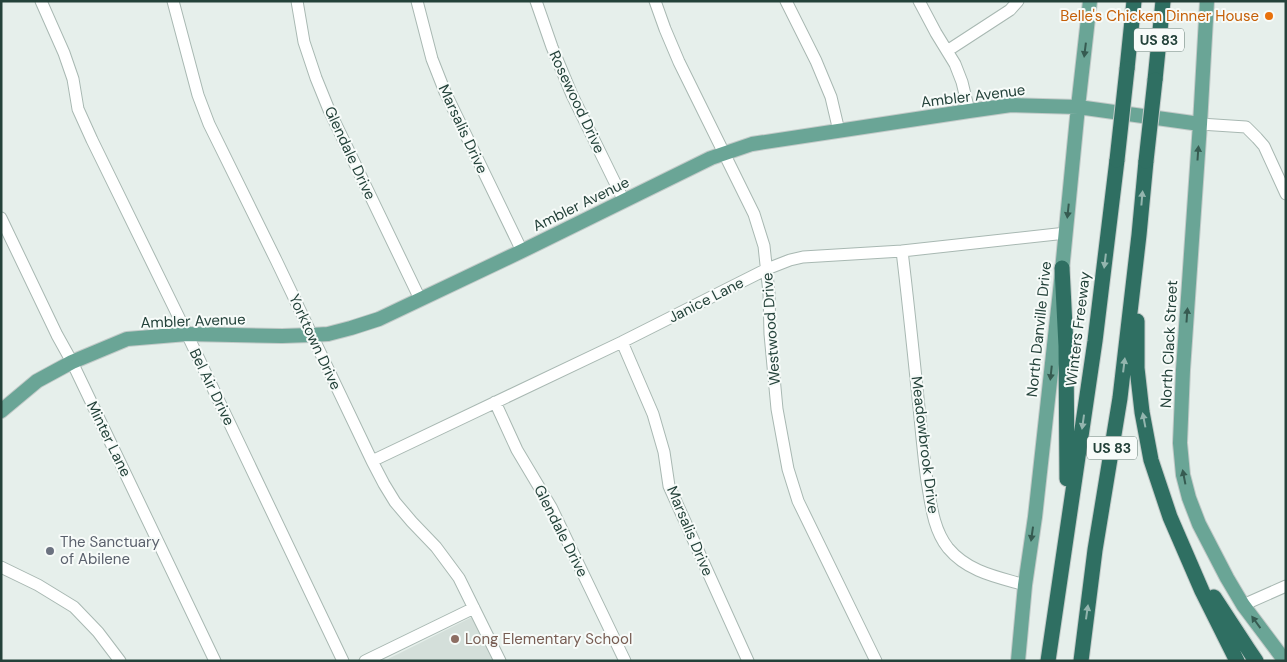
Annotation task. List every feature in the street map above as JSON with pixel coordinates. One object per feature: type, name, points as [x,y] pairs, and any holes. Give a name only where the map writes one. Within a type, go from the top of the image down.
[{"type":"highway","name":"Winters Freeway","points":[[1048,661],[1095,341],[1134,1]]},
{"type":"highway","name":"US 83","points":[[1081,661],[1095,550],[1120,398],[1163,1]]},
{"type":"highway","points":[[1139,235],[1137,368],[1142,412],[1151,460],[1170,517],[1202,590],[1237,661]]},
{"type":"highway","points":[[1062,268],[1066,346],[1067,479],[1065,544]]},
{"type":"highway","points":[[1170,517],[1212,594],[1256,661]]},
{"type":"main road","name":"North Danville Drive","points":[[1018,661],[1090,1]]},
{"type":"main road","name":"North Clack Street","points":[[1207,1],[1183,370],[1180,443],[1183,475],[1196,515],[1227,578],[1243,605],[1285,661]]},
{"type":"main road","name":"Ambler Avenue","points":[[1,411],[38,381],[72,362],[127,339],[187,334],[282,336],[328,334],[379,319],[725,153],[752,144],[1011,105],[1078,107],[1200,124]]},
{"type":"street","name":"Bel Air Drive","points":[[41,1],[74,79],[78,109],[92,140],[343,661]]},
{"type":"street","name":"Yorktown Drive","points":[[173,1],[198,95],[209,124],[372,461],[395,502],[436,547],[459,578],[500,661]]},
{"type":"street","name":"Glendale Drive","points":[[297,1],[304,42],[329,110],[420,299]]},
{"type":"street","name":"Marsalis Drive","points":[[417,1],[438,76],[522,251]]},
{"type":"street","name":"Rosewood Drive","points":[[536,1],[552,47],[572,95],[624,201]]},
{"type":"street","name":"Westwood Drive","points":[[655,1],[679,62],[754,214],[764,246],[777,409],[788,468],[798,501],[876,661]]},
{"type":"street","points":[[786,1],[816,61],[831,97],[839,131]]},
{"type":"street","points":[[920,1],[936,33],[955,64],[962,82],[969,111]]},
{"type":"street","points":[[947,51],[1010,10],[1018,1]]},
{"type":"street","points":[[1200,124],[1246,127],[1264,146],[1286,194]]},
{"type":"street","name":"Minter Lane","points":[[1,218],[215,661]]},
{"type":"street","name":"Janice Lane","points":[[372,461],[622,342],[767,269],[790,260],[804,257],[902,251],[1066,233]]},
{"type":"street","name":"Meadowbrook Drive","points":[[902,251],[925,467],[931,510],[936,525],[941,538],[961,560],[983,574],[1025,585]]},
{"type":"street","name":"Marsalis Drive","points":[[622,342],[653,414],[664,452],[669,486],[748,661]]},
{"type":"street","name":"Glendale Drive","points":[[495,402],[517,450],[551,507],[625,661]]},
{"type":"street","points":[[1,566],[38,585],[74,607],[98,632],[120,661]]},
{"type":"street","points":[[1243,605],[1286,586]]},
{"type":"street","points":[[364,661],[474,608]]},
{"type":"shaded area","name":"Long Elementary School","points":[[472,617],[493,661],[384,661]]},
{"type":"place","name":"Belle's Chicken Dinner House","points":[[1269,16]]},
{"type":"place","name":"The Sanctuary of Abilene","points":[[50,551]]},
{"type":"place","name":"Long Elementary School","points":[[455,639]]}]
